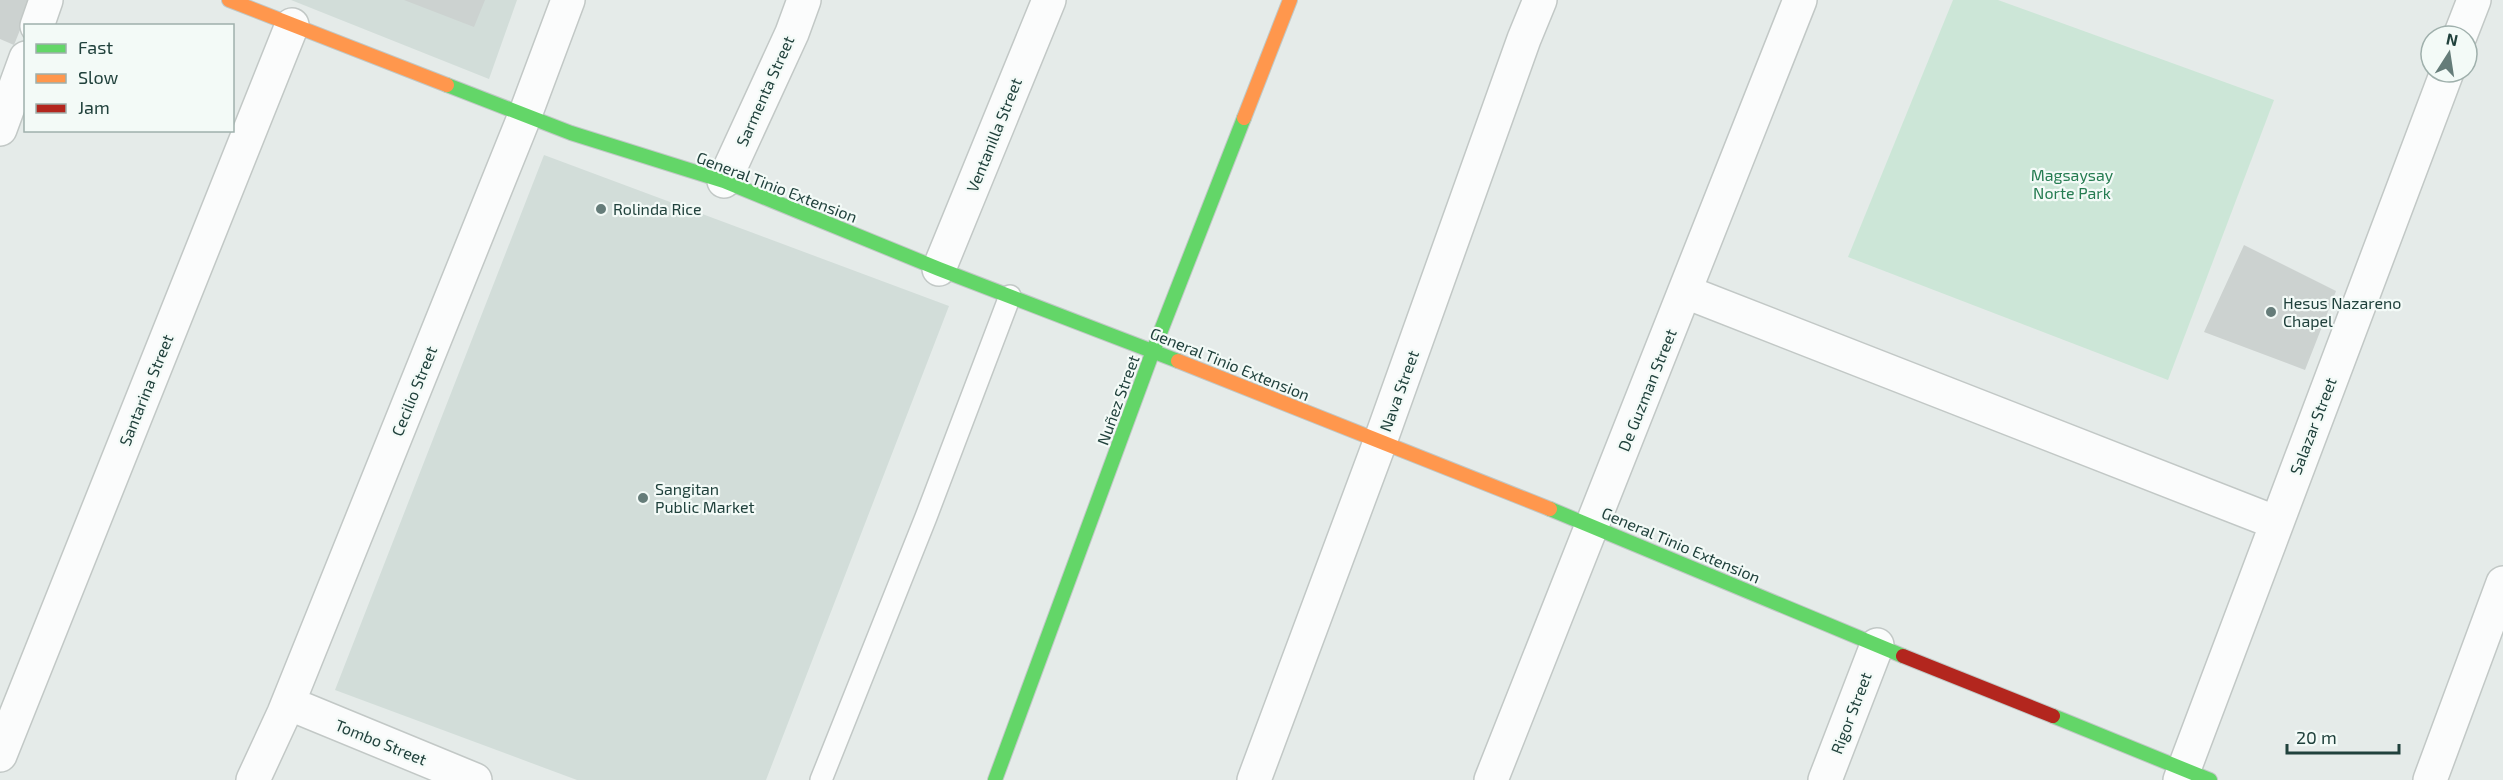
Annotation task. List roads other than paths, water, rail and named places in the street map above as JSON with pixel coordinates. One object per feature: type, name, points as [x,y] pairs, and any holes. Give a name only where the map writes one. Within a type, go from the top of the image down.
[{"type":"street","points":[[38,24],[46,0]]},
{"type":"street","name":"General Tinio Extension","points":[[228,0],[571,133],[724,182],[939,269],[1153,351],[1593,526],[2191,777]]},
{"type":"street","name":"Cecilio Street","points":[[253,780],[288,703],[525,115],[568,0]]},
{"type":"street","name":"Sarmenta Street","points":[[724,182],[792,33],[804,0]]},
{"type":"street","name":"Ventanilla Street","points":[[939,269],[1049,0]]},
{"type":"street","name":"Nuñez Street","points":[[995,780],[1153,351],[1290,0]]},
{"type":"street","name":"Nava Street","points":[[1254,780],[1380,442],[1540,0]]},
{"type":"street","name":"De Guzman Street","points":[[1491,780],[1800,0]]},
{"type":"street","points":[[2465,24],[2474,0]]},
{"type":"street","name":"Santarina Street","points":[[0,755],[292,25]]},
{"type":"street","points":[[0,129],[24,63]]},
{"type":"street","name":"Salazar Street","points":[[2191,777],[2277,523],[2442,84]]},
{"type":"street","points":[[1686,292],[2277,523]]},
{"type":"street","points":[[2430,780],[2503,583]]},
{"type":"street","name":"Rigor Street","points":[[1826,780],[1877,645]]},
{"type":"street","name":"Tombo Street","points":[[288,703],[475,780]]},
{"type":"lane","points":[[821,780],[926,517],[1010,296]]},
{"type":"place","name":"Rolinda Rice","points":[[601,209]]},
{"type":"place","name":"Hesus Nazareno Chapel","points":[[2271,312]]},
{"type":"place","name":"Sangitan Public Market","points":[[643,498]]},
{"type":"park label","name":"Magsaysay Norte Park","points":[[2072,184]]}]
